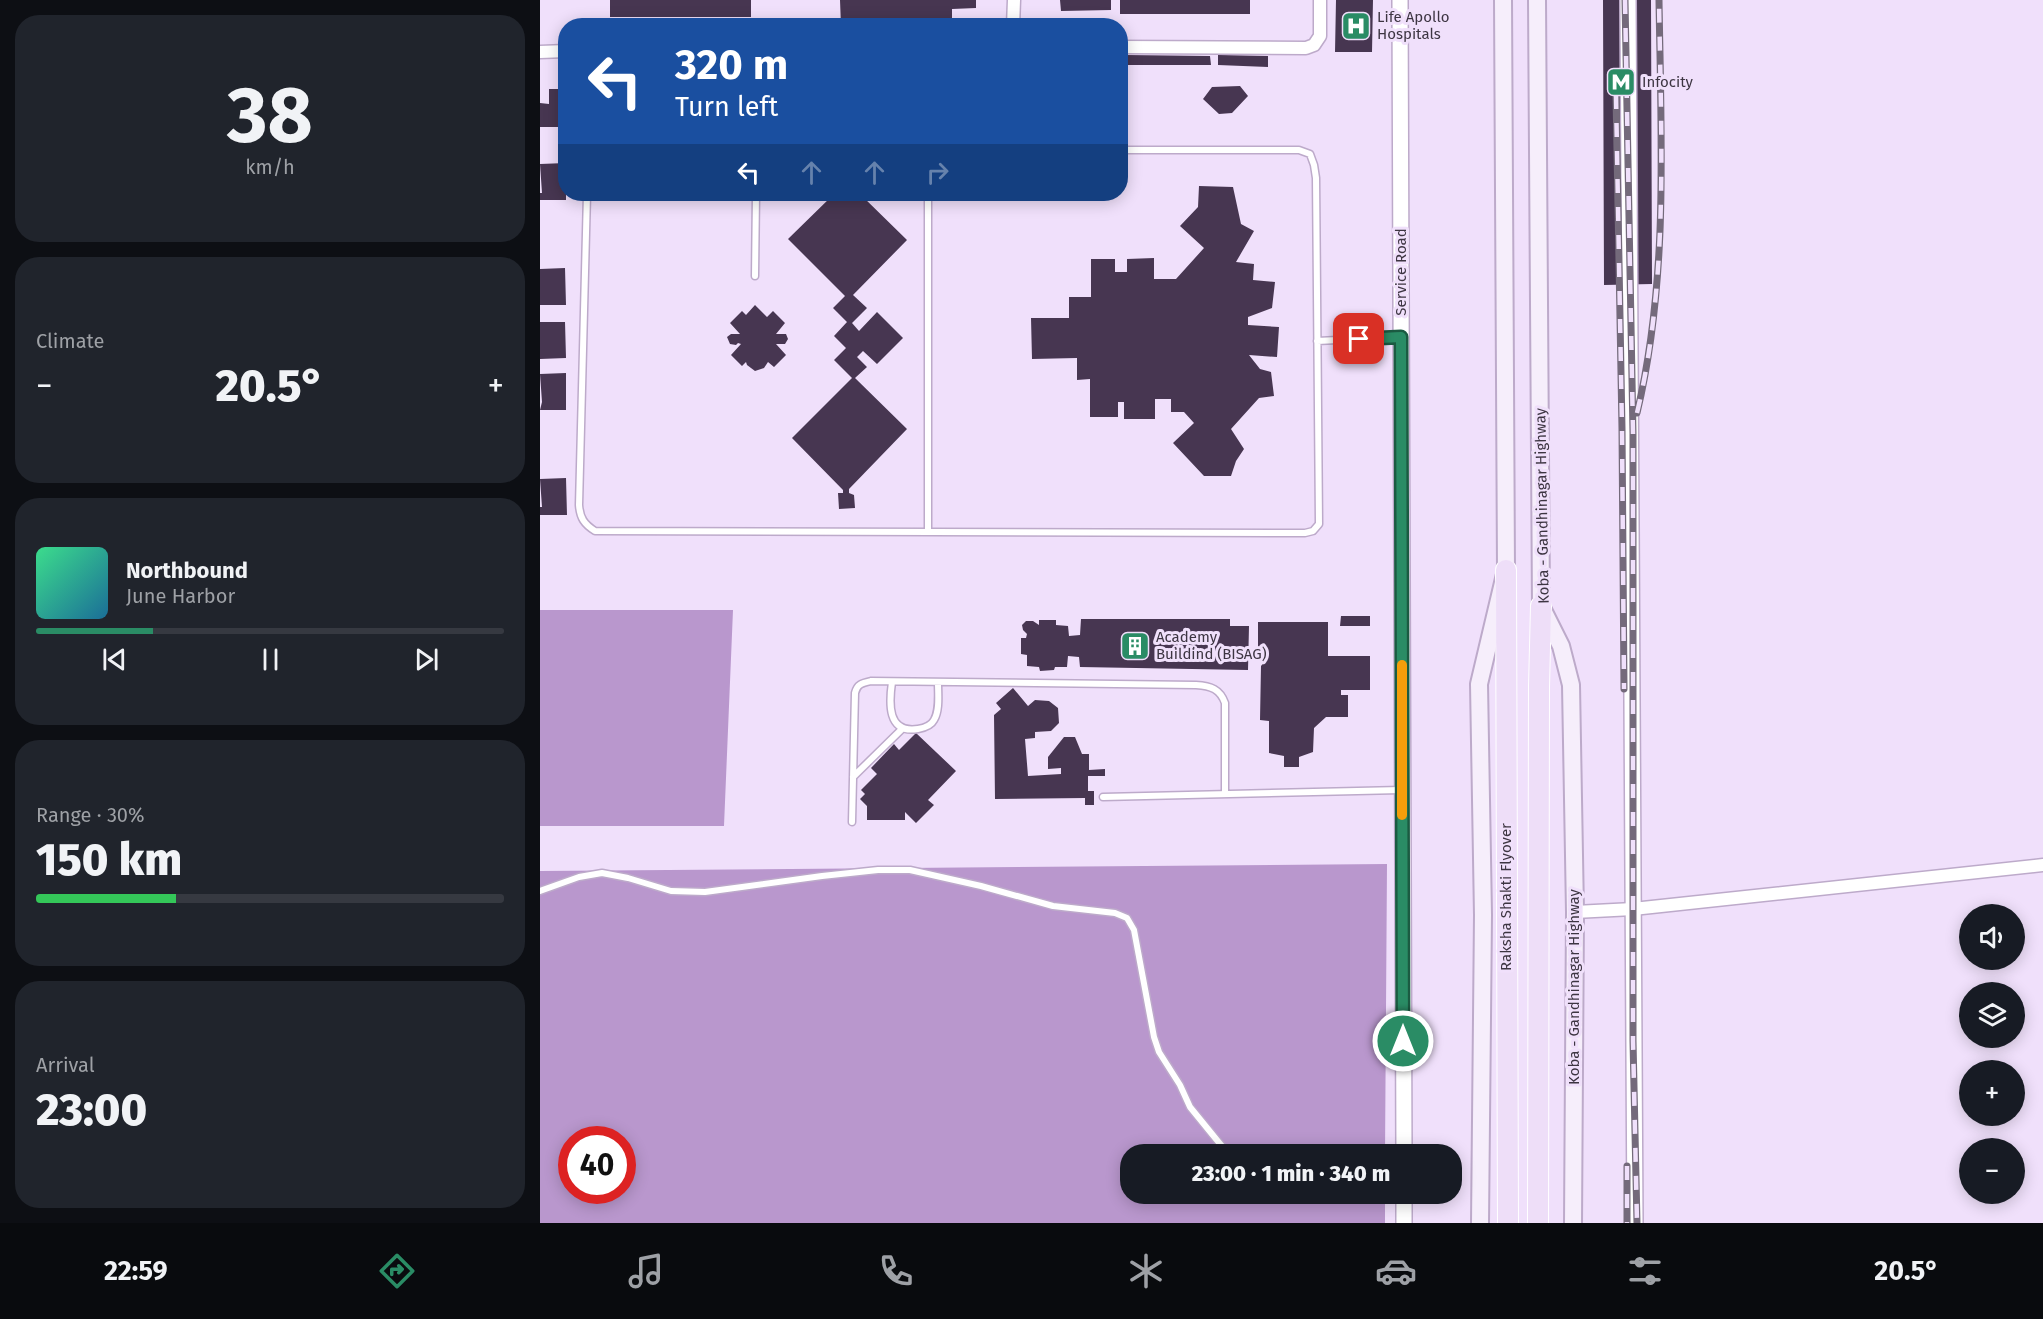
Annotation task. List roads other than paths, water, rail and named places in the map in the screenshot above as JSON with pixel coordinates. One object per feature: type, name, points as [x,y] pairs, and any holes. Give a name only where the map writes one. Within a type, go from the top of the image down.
[{"type":"main road","points":[[1480,1223],[1483,915],[1479,684],[1506,570],[1503,0]]},
{"type":"main road","name":"Koba - Gandhinagar Highway","points":[[1538,0],[1541,606],[1561,646],[1571,685],[1575,912],[1573,1223]]},
{"type":"main road","name":"Raksha Shakti Flyover","points":[[1506,570],[1508,1223]]},
{"type":"main road","points":[[1538,1223],[1541,606]]},
{"type":"street","points":[[1013,18],[1014,0]]},
{"type":"street","points":[[1128,47],[1306,48],[1314,45],[1320,36],[1320,0]]},
{"type":"street","name":"Service Road","points":[[1400,0],[1404,1144]]},
{"type":"street","points":[[1628,0],[1635,1223]]},
{"type":"street","points":[[540,52],[558,51]]},
{"type":"street","points":[[1575,912],[1633,909],[2043,865]]},
{"type":"street","points":[[1404,1204],[1404,1223]]},
{"type":"lane","points":[[587,201],[579,505],[580,515],[585,525],[595,531],[1293,533],[1313,531],[1319,524],[1316,178],[1310,154],[1299,150],[1128,150]]},
{"type":"lane","points":[[755,276],[756,201]]},
{"type":"lane","points":[[928,201],[928,531]]},
{"type":"lane","points":[[1317,340],[1401,337]]},
{"type":"lane","points":[[852,822],[856,687],[871,681],[1196,685],[1215,688],[1222,694],[1225,703],[1225,793]]},
{"type":"lane","points":[[892,682],[890,696],[892,717],[896,724],[913,730],[925,728],[934,722],[937,713],[938,683]]},
{"type":"lane","points":[[853,777],[903,728]]},
{"type":"lane","points":[[1103,796],[1402,789]]},
{"type":"lane","points":[[540,891],[579,877],[602,873],[671,891],[705,892],[822,876],[878,870],[909,870],[981,886],[1053,906],[1115,913],[1127,918],[1134,930],[1154,1037],[1159,1052],[1180,1085],[1190,1107],[1220,1144]]},
{"type":"railway","points":[[1625,0],[1633,433],[1633,1041],[1637,1223]]},
{"type":"railway","points":[[1637,413],[1647,362],[1659,260],[1661,208],[1659,0]]},
{"type":"railway","points":[[1616,95],[1624,689]]},
{"type":"railway","points":[[1627,1166],[1627,1223]]},
{"type":"place","name":"Life Apollo Hospitals","points":[[1356,26]]},
{"type":"place","name":"Infocity","points":[[1621,82]]},
{"type":"place","name":"Academy Buildind (BISAG)","points":[[1135,646]]}]
